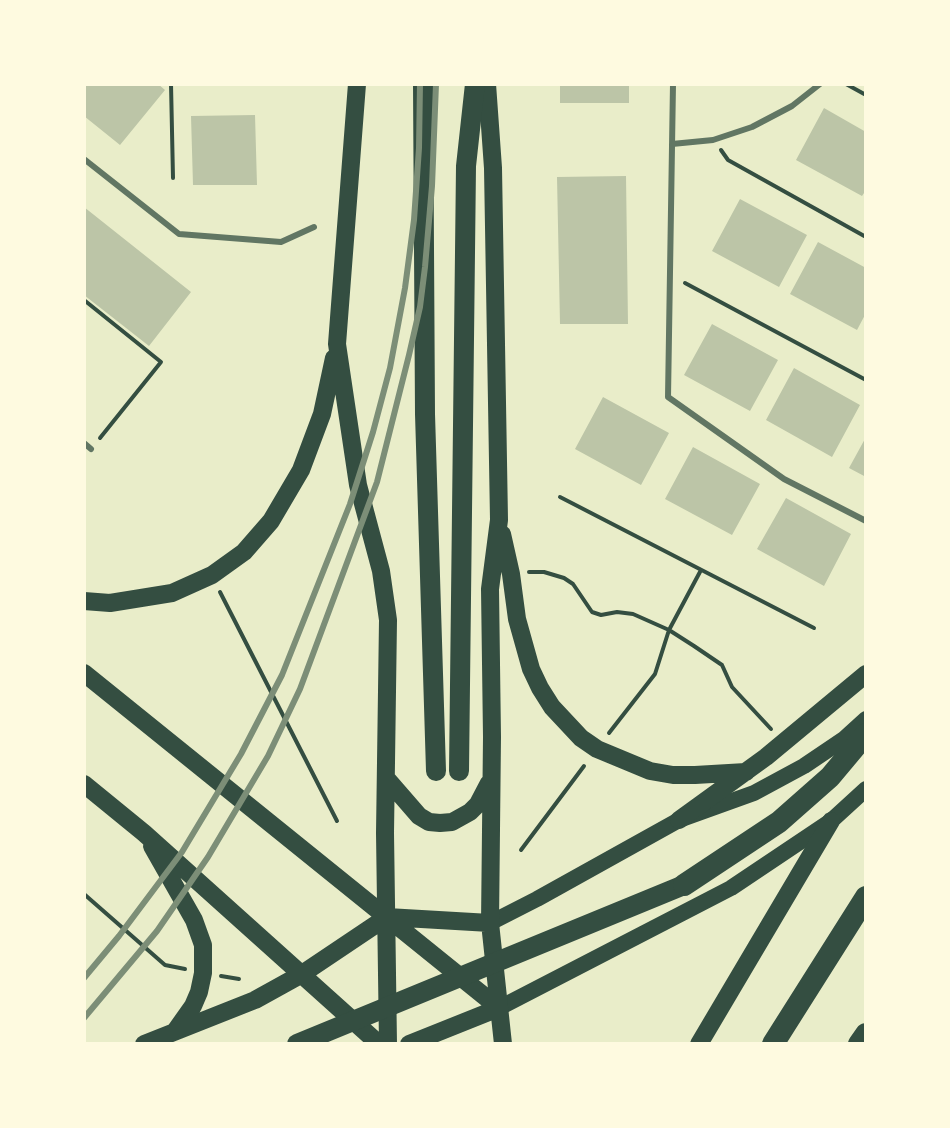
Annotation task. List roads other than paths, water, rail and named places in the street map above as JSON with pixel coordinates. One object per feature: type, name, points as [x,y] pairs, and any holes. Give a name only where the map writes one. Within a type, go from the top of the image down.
[{"type":"highway","points":[[423,84],[425,414],[436,771]]},
{"type":"highway","points":[[459,771],[466,166],[475,84]]},
{"type":"highway","points":[[297,1044],[684,885],[779,822],[830,777],[866,734]]},
{"type":"highway","points":[[773,1044],[866,897]]},
{"type":"highway","points":[[859,1044],[866,1034]]},
{"type":"main road","points":[[84,601],[110,603],[172,593],[212,575],[244,552],[271,521],[301,470],[322,414],[337,344],[357,84]]},
{"type":"main road","points":[[487,84],[493,168],[499,520],[490,589],[490,923],[503,1044]]},
{"type":"main road","points":[[337,344],[358,485],[381,571],[388,620],[388,1044]]},
{"type":"main road","points":[[499,520],[523,643],[540,688],[567,724],[597,749],[650,771],[673,775],[746,772]]},
{"type":"main road","points":[[84,673],[499,1008]]},
{"type":"main road","points":[[144,1044],[255,1000],[302,974],[387,917],[490,923],[679,820],[784,743],[866,674]]},
{"type":"main road","points":[[679,820],[754,793],[804,766],[844,739],[866,719]]},
{"type":"main road","points":[[386,778],[419,816],[429,822],[440,823],[452,822],[470,812],[491,781]]},
{"type":"main road","points":[[84,784],[144,833],[379,1044]]},
{"type":"main road","points":[[409,1044],[499,1008],[731,888],[831,821],[866,789]]},
{"type":"main road","points":[[699,1044],[831,821]]},
{"type":"main road","points":[[144,833],[194,920],[203,945],[199,992],[176,1030]]},
{"type":"lane","points":[[673,84],[668,397],[784,479],[866,521]]},
{"type":"lane","points":[[672,144],[713,140],[752,127],[792,106],[820,84]]},
{"type":"lane","points":[[84,159],[179,234],[281,242],[314,227]]},
{"type":"lane","points":[[84,443],[91,449]]},
{"type":"railway","points":[[84,978],[182,852],[241,754],[282,675],[350,504],[390,368],[405,288],[414,220],[420,84]]},
{"type":"railway","points":[[84,1018],[157,931],[208,857],[268,756],[300,689],[377,482],[420,307],[432,186],[436,84]]}]
